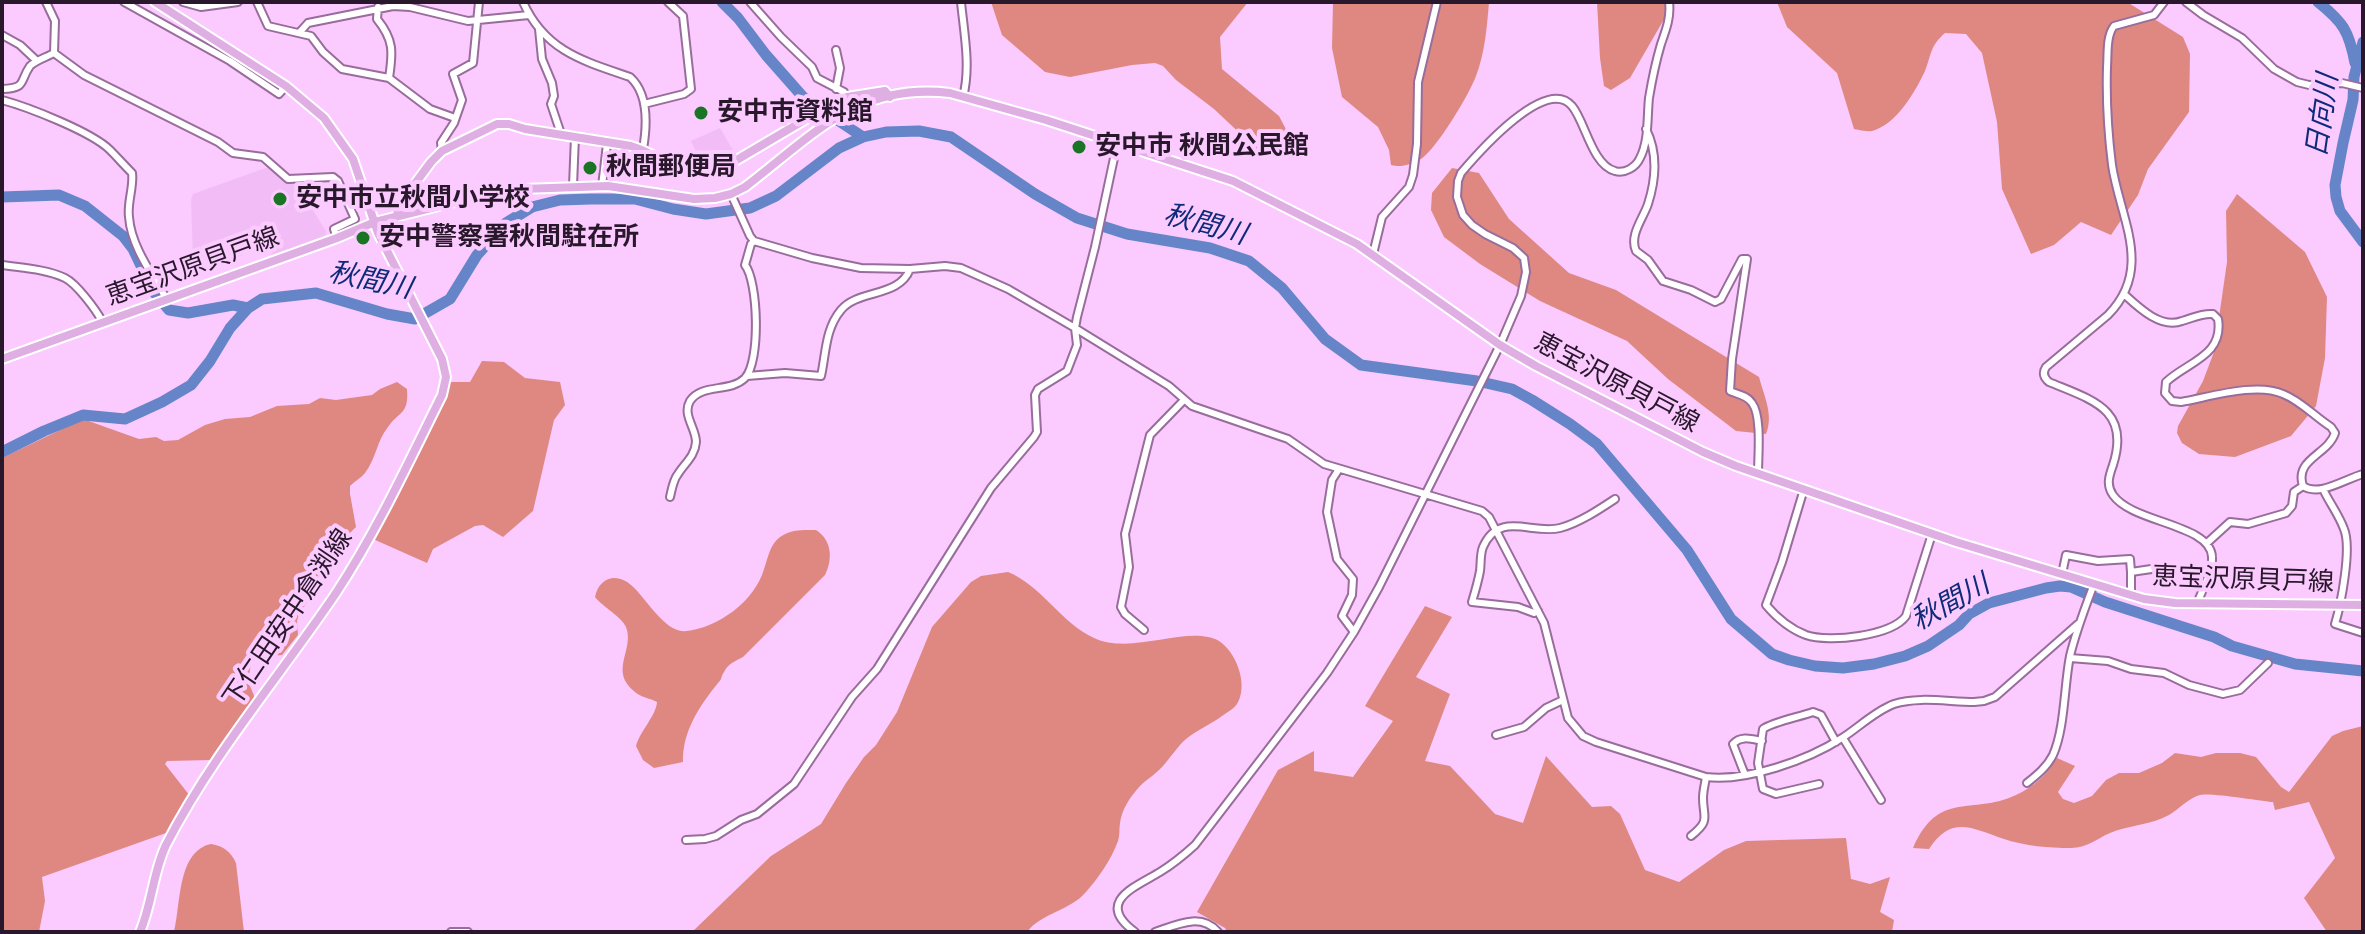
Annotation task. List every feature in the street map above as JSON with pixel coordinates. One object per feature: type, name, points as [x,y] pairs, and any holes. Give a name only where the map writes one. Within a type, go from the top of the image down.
[{"type":"main road","points":[[155,2],[286,86],[324,118],[359,173],[375,222]]},
{"type":"main road","name":"恵宝沢原貝戸線","points":[[643,149],[688,173],[709,174],[847,97],[885,91],[890,97]]},
{"type":"main road","name":"恵宝沢原貝戸線","points":[[2,359],[375,222],[483,195],[522,189],[602,186],[694,199],[733,198],[840,114],[867,102],[914,92],[935,92],[1046,120],[1233,181],[1357,244],[1500,345],[1548,372],[1703,452],[1758,473],[2094,586],[2160,602],[2363,605]]},
{"type":"main road","points":[[398,216],[397,208],[442,151],[497,124],[643,149]]},
{"type":"main road","name":"下仁田安中倉渕線","points":[[140,932],[161,857],[170,838],[202,784],[337,590],[379,519],[442,395],[445,368],[375,222]]},
{"type":"street","points":[[46,2],[57,29],[54,53]]},
{"type":"street","points":[[124,2],[230,61],[279,94],[286,86]]},
{"type":"street","points":[[183,2],[201,7],[238,2]]},
{"type":"street","points":[[257,2],[268,26],[314,39],[342,69],[389,78],[430,109],[455,118]]},
{"type":"street","points":[[442,151],[441,143],[462,100],[453,74],[473,63],[479,2]]},
{"type":"street","points":[[523,2],[539,29],[559,48],[630,77],[638,85],[644,104],[643,149]]},
{"type":"street","points":[[644,104],[684,94],[691,89],[683,16],[668,2]]},
{"type":"street","points":[[750,2],[812,67],[817,78],[844,92],[847,97]]},
{"type":"street","points":[[961,2],[966,50],[963,97]]},
{"type":"street","points":[[1373,254],[1382,217],[1406,191],[1413,175],[1418,82],[1437,2]]},
{"type":"street","points":[[1135,932],[1119,914],[1117,905],[1121,896],[1176,862],[1195,845],[1327,673],[1354,632],[1500,345],[1521,296],[1526,264],[1520,253],[1485,234],[1463,215],[1457,197],[1461,173],[1533,105],[1559,99],[1568,101],[1572,106],[1596,154],[1615,171],[1630,170],[1635,166],[1641,158],[1649,97],[1669,18],[1669,2]]},
{"type":"street","points":[[2164,2],[2154,15],[2114,26],[2110,31],[2107,85],[2110,143],[2133,265],[2125,295],[2108,315],[2046,367],[2044,376],[2049,382],[2084,396],[2110,416],[2119,440],[2109,485],[2120,503],[2147,518],[2192,533],[2207,543],[2212,559],[2197,604]]},
{"type":"street","points":[[2186,2],[2242,38],[2274,69],[2288,77],[2309,85],[2342,83],[2362,88]]},
{"type":"street","points":[[299,33],[308,23],[347,17],[378,7],[405,6],[478,21],[529,15]]},
{"type":"street","points":[[378,7],[377,19],[391,40],[389,78]]},
{"type":"street","points":[[539,29],[542,59],[552,83],[554,96],[551,104],[561,134]]},
{"type":"street","points":[[2,35],[20,45],[37,61]]},
{"type":"street","points":[[836,50],[840,68],[836,89]]},
{"type":"street","points":[[230,61],[236,52]]},
{"type":"street","points":[[2,89],[19,87],[29,67],[54,53]]},
{"type":"street","points":[[54,53],[84,75],[218,142],[233,153],[263,157],[288,179],[333,177],[338,181],[355,219],[334,229],[337,238]]},
{"type":"street","points":[[2,100],[32,108],[98,140],[132,173],[128,215],[161,300]]},
{"type":"street","points":[[1646,129],[1654,147],[1655,172],[1649,201],[1634,239],[1636,251],[1653,265],[1663,281],[1715,302],[1721,299],[1742,259],[1747,259],[1730,391],[1749,399],[1754,408],[1758,473]]},
{"type":"street","points":[[573,186],[575,136]]},
{"type":"street","points":[[602,186],[607,144]]},
{"type":"street","points":[[686,840],[716,836],[757,814],[794,784],[852,697],[877,669],[991,488],[1034,437],[1037,432],[1035,395],[1038,389],[1067,371],[1077,345],[1075,328],[1117,144]]},
{"type":"street","points":[[733,198],[754,241],[861,268],[961,268],[1008,289],[1075,328],[1206,412],[1288,439],[1324,464],[1482,511],[1489,517],[1544,623],[1568,718],[1583,736],[1706,777],[1721,779],[1745,775],[1811,755],[1892,705],[1910,701],[1974,702],[1995,697],[2078,624]]},
{"type":"street","points":[[747,376],[754,352],[756,324],[751,272],[745,265],[754,241]]},
{"type":"street","points":[[2,265],[66,278],[102,321]]},
{"type":"street","points":[[670,497],[676,477],[693,455],[696,445],[687,410],[699,393],[731,385],[747,376],[785,373],[821,376],[828,333],[841,310],[851,301],[896,285],[910,269]]},
{"type":"street","points":[[2125,295],[2146,313],[2167,323],[2180,322],[2204,313],[2213,314],[2218,319],[2218,337],[2213,348],[2166,382],[2165,393],[2172,401],[2252,390],[2273,391],[2291,398],[2334,430],[2332,442],[2302,469],[2300,476],[2303,486],[2308,490],[2323,489],[2363,474]]},
{"type":"street","points":[[1144,630],[1121,607],[1129,567],[1125,534],[1150,435],[1184,400]]},
{"type":"street","points":[[1339,469],[1332,480],[1327,512],[1336,555],[1353,579],[1352,595],[1342,616],[1354,632]]},
{"type":"street","points":[[2207,543],[2230,522],[2248,524],[2286,513],[2292,506],[2294,492],[2303,486]]},
{"type":"street","points":[[1804,489],[1766,605],[1785,624],[1810,636],[1821,638],[1879,633],[1901,624],[1932,534]]},
{"type":"street","points":[[2323,489],[2345,531],[2347,544],[2344,591],[2335,624],[2363,633]]},
{"type":"street","points":[[1538,611],[1534,613],[1518,607],[1472,602],[1482,548],[1500,527],[1561,528],[1615,499]]},
{"type":"street","points":[[2062,574],[2066,555],[2098,561],[2130,559],[2131,595]]},
{"type":"street","points":[[2131,572],[2165,567]]},
{"type":"street","points":[[2027,783],[2044,769],[2053,756],[2078,624],[2094,586]]},
{"type":"street","points":[[2070,658],[2108,661],[2131,669],[2164,673],[2189,685],[2223,694],[2240,690],[2268,663]]},
{"type":"street","points":[[1496,735],[1524,727],[1546,708],[1563,700]]},
{"type":"street","points":[[1819,784],[1776,794],[1763,789],[1758,763],[1763,729],[1767,725],[1813,712],[1821,715],[1881,800]]},
{"type":"street","points":[[1745,775],[1733,744],[1746,738],[1762,741]]},
{"type":"street","points":[[1691,836],[1701,829],[1705,818],[1706,777]]},
{"type":"street","points":[[1155,932],[1186,921],[1197,921],[1211,925],[1218,932]]},
{"type":"street","points":[[451,932],[468,932]]},
{"type":"shaded area","points":[[991,2],[1248,2],[1220,37],[1222,69],[1279,116],[1289,135],[1292,146],[1290,155],[1281,159],[1264,156],[1214,109],[1163,66],[1155,63],[1070,77],[1045,72],[1002,35]]},
{"type":"shaded area","points":[[1333,2],[1489,2],[1484,49],[1476,76],[1452,120],[1421,159],[1406,165],[1391,165],[1389,150],[1378,127],[1342,97],[1332,48]]},
{"type":"shaded area","points":[[1597,2],[1674,2],[1630,78],[1611,90],[1604,86]]},
{"type":"shaded area","points":[[1777,2],[2127,2],[2183,37],[2190,54],[2189,112],[2148,169],[2138,195],[2111,235],[2081,222],[2054,245],[2031,254],[2002,189],[1997,122],[1982,53],[1966,34],[1945,33],[1934,46],[1925,71],[1904,106],[1881,127],[1863,131],[1854,129],[1837,73],[1787,27]]},
{"type":"shaded area","points":[[720,128],[737,157],[715,170],[705,172],[691,141]]},
{"type":"shaded area","points":[[271,166],[285,179],[306,181],[317,206],[314,212],[326,231],[325,237],[272,255],[268,247],[238,257],[193,257],[193,194]]},
{"type":"shaded area","points":[[1452,168],[1479,173],[1509,219],[1569,273],[1616,290],[1759,377],[1769,413],[1766,434],[1736,431],[1668,379],[1627,341],[1540,301],[1480,264],[1444,237],[1431,210],[1432,193]]},
{"type":"shaded area","points":[[2237,194],[2305,252],[2327,297],[2325,358],[2316,406],[2291,436],[2235,457],[2199,454],[2182,443],[2177,433],[2214,352],[2227,262],[2226,211]]},
{"type":"shaded area","points":[[482,361],[504,362],[525,378],[560,382],[565,405],[554,420],[533,511],[503,537],[483,525],[475,526],[433,549],[427,563],[373,539],[450,382],[470,382]]},
{"type":"shaded area","points":[[397,382],[407,389],[405,408],[384,432],[365,473],[350,486],[356,527],[340,546],[299,614],[298,635],[282,655],[252,658],[248,681],[255,698],[211,760],[167,761],[165,764],[190,796],[166,833],[42,877],[45,901],[39,932],[2,932],[2,458],[83,419],[139,439],[156,437],[164,441],[178,440],[205,425],[225,419],[250,417],[277,406],[309,404],[320,398],[336,400],[372,395]]},
{"type":"shaded area","points":[[816,530],[830,550],[825,575],[743,657],[726,669],[693,720],[683,751],[683,762],[654,768],[643,760],[636,746],[657,702],[638,694],[623,676],[628,636],[626,627],[595,597],[600,585],[614,578],[625,581],[671,627],[686,631],[698,629],[734,611],[753,592],[772,547],[780,537],[793,531]]},
{"type":"shaded area","points":[[1008,572],[1031,586],[1071,623],[1094,638],[1126,644],[1176,637],[1206,637],[1225,646],[1241,676],[1241,693],[1236,705],[1186,739],[1133,794],[1123,813],[1119,839],[1112,855],[1086,892],[1072,904],[1040,920],[1027,932],[692,932],[771,856],[821,824],[897,712],[932,627],[971,582],[981,576]]},
{"type":"shaded area","points":[[1425,606],[1452,617],[1416,677],[1450,694],[1425,761],[1450,766],[1495,814],[1523,823],[1546,756],[1592,807],[1611,806],[1620,814],[1645,870],[1679,882],[1724,850],[1746,841],[1846,838],[1851,879],[1870,884],[1890,877],[1880,912],[1894,920],[1892,932],[1227,932],[1197,912],[1278,770],[1314,751],[1314,771],[1353,777],[1393,721],[1365,706]]},
{"type":"shaded area","points":[[2363,726],[2363,932],[2327,932],[2304,898],[2335,858],[2309,802],[2275,810],[2273,802],[2205,794],[2192,798],[2162,818],[2117,830],[2077,848],[2029,845],[1964,827],[1946,831],[1929,849],[1913,848],[1923,830],[1945,811],[2016,795],[2040,780],[2057,758],[2075,766],[2058,792],[2063,799],[2074,803],[2092,796],[2106,780],[2119,773],[2139,773],[2162,763],[2175,753],[2201,757],[2216,753],[2240,753],[2256,757],[2289,792],[2332,736]]},
{"type":"shaded area","points":[[211,844],[226,850],[236,863],[244,932],[174,932],[186,868],[200,849]]},
{"type":"waterway","points":[[722,2],[803,97],[863,137]]},
{"type":"waterway","name":"日向川","points":[[2318,2],[2344,28],[2355,63]]},
{"type":"waterway","name":"日向川","points":[[2363,42],[2335,185],[2340,211],[2363,242]]},
{"type":"waterway","name":"秋間川","points":[[2,452],[83,415],[125,419],[191,385],[230,328],[248,308],[262,299],[316,293],[415,319],[450,299],[477,255],[506,223],[532,207],[560,200],[635,199],[706,214],[750,208],[776,196],[839,148],[863,137],[886,132],[919,131],[951,137],[1035,194],[1077,218],[1127,234],[1210,248],[1249,261],[1282,288],[1325,339],[1361,365],[1477,381],[1512,389],[1532,400],[1597,444],[1687,550],[1731,619],[1772,654],[1815,666],[1843,668],[1874,664],[1928,646],[1959,625],[1969,614],[1989,603],[2060,586],[2071,587],[2232,646],[2295,664],[2363,671]]},
{"type":"waterway","points":[[2,197],[59,195],[85,206],[123,236],[133,249],[153,291],[169,310],[188,313],[233,305],[248,308]]},
{"type":"place","name":"安中市資料館","points":[[701,113]]},
{"type":"place","name":"安中市 秋間公民館","points":[[1079,147]]},
{"type":"place","name":"秋間郵便局","points":[[590,168]]},
{"type":"place","name":"安中市立秋間小学校","points":[[280,199]]},
{"type":"place","name":"安中警察署秋間駐在所","points":[[363,238]]}]
